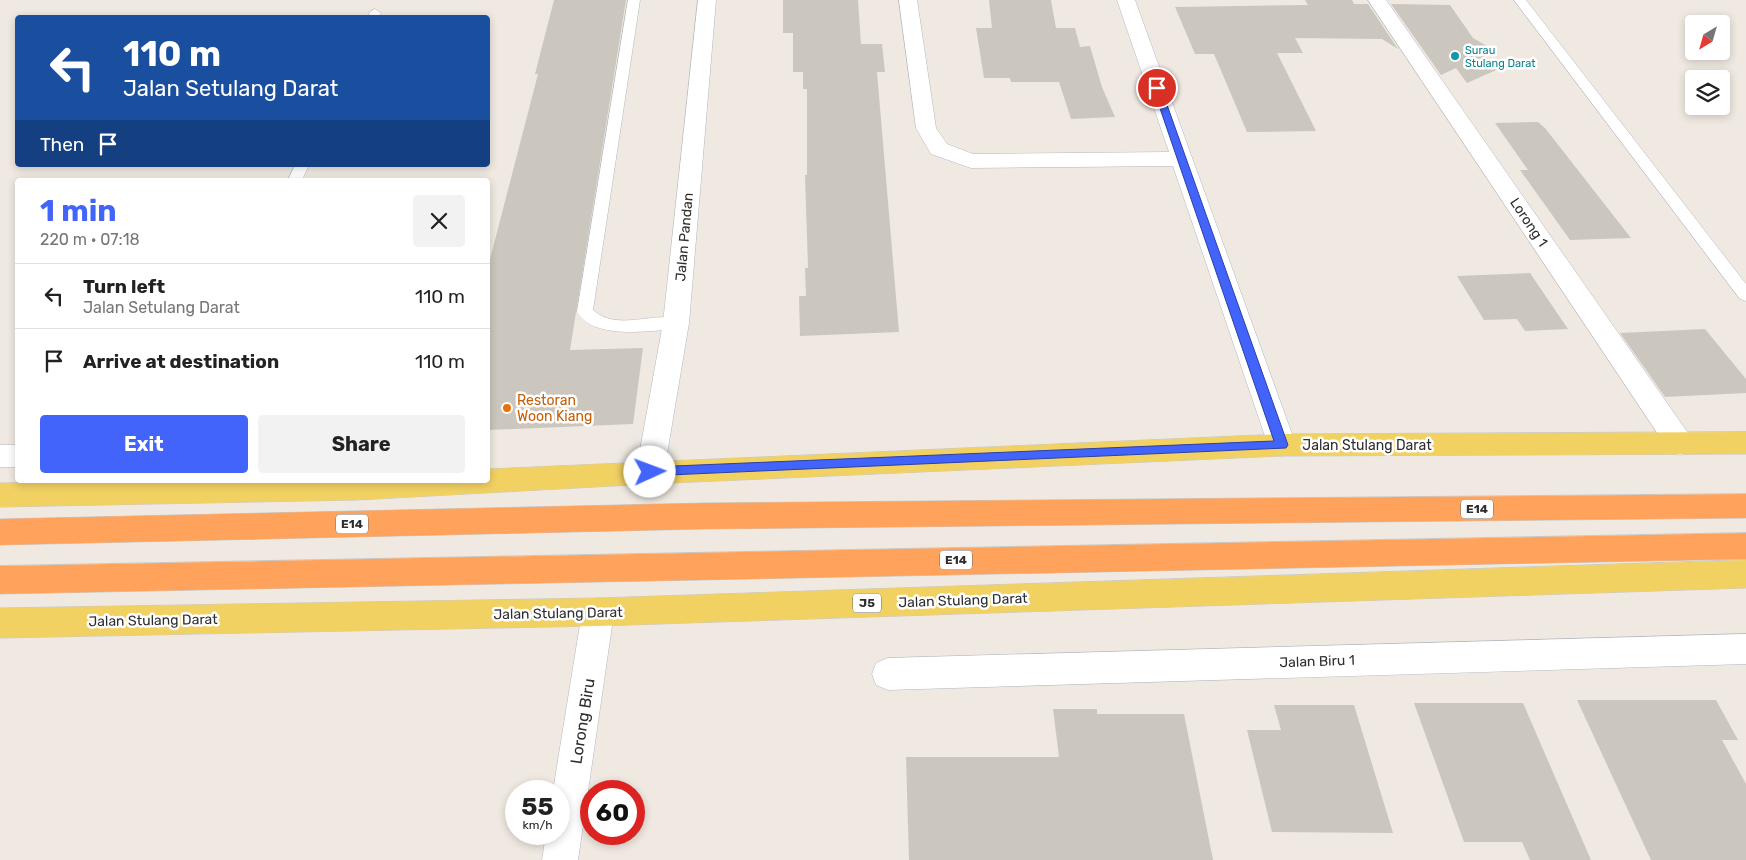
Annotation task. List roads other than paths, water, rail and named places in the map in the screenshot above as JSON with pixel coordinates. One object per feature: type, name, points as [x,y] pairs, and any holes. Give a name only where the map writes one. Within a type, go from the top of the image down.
[{"type":"highway","name":"E14","points":[[0,532],[713,516],[1746,506]]},
{"type":"highway","name":"E14","points":[[0,580],[204,574],[1746,546]]},
{"type":"main road","name":"Jalan Stulang Darat","points":[[490,481],[650,472],[1282,445],[1746,443]]},
{"type":"main road","name":"Jalan Stulang Darat","points":[[0,495],[139,486],[357,488],[449,483]]},
{"type":"main road","name":"Jalan Stulang Darat","points":[[0,623],[598,612],[1746,574]]},
{"type":"street","name":"Jalan Pandan","points":[[650,472],[676,323],[707,0]]},
{"type":"street","points":[[908,0],[926,128],[940,149],[971,161],[1182,159]]},
{"type":"street","points":[[1126,0],[1282,445]]},
{"type":"street","name":"Lorong 1","points":[[1377,0],[1680,444]]},
{"type":"street","points":[[0,456],[15,456]]},
{"type":"street","name":"Lorong Biru","points":[[560,860],[598,612]]},
{"type":"street","name":"Jalan Biru 1","points":[[888,674],[1746,649]]},
{"type":"lane","points":[[634,0],[585,312],[590,320],[607,325],[676,323]]},
{"type":"lane","points":[[1520,0],[1746,295]]},
{"type":"place","name":"Surau Stulang Darat","points":[[1455,56]]},
{"type":"place","name":"Restoran Woon Kiang","points":[[507,408]]}]
